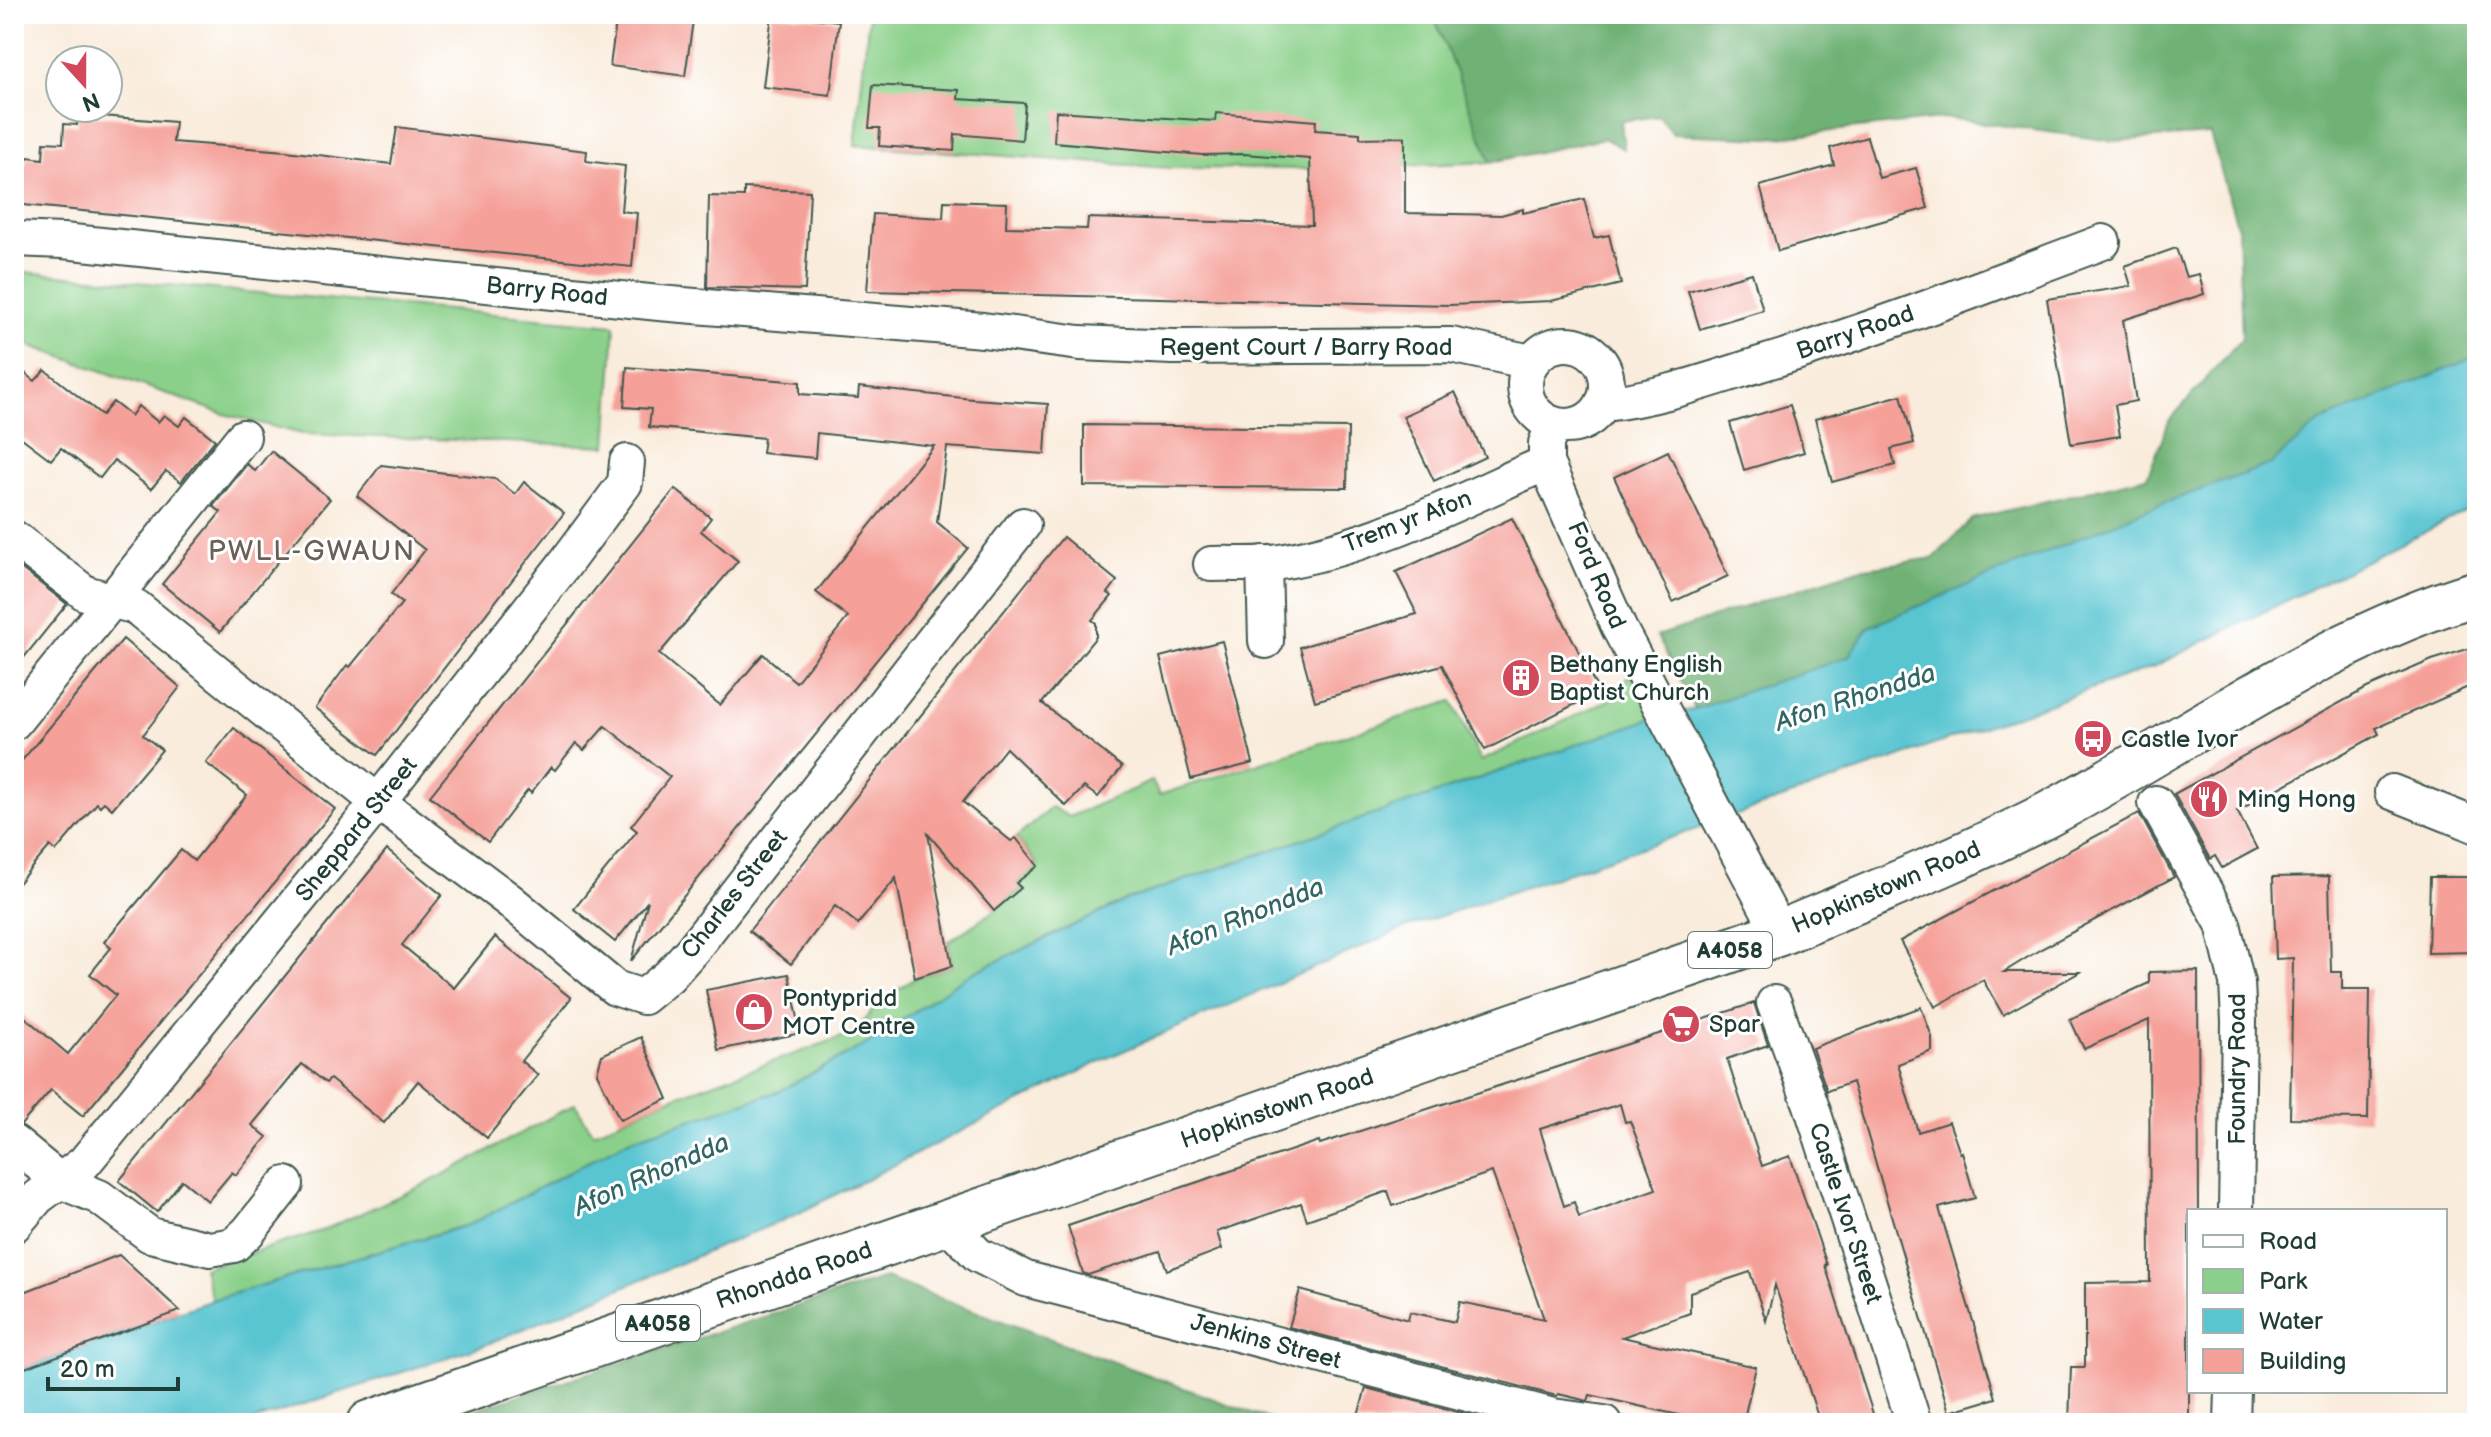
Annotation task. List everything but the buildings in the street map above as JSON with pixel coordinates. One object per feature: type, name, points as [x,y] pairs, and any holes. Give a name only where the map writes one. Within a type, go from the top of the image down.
[{"type":"main road","name":"Hopkinstown Road","points":[[946,1222],[1780,933],[1950,861],[2042,817],[2317,660],[2387,627],[2477,593]]},
{"type":"main road","name":"Rhondda Road","points":[[370,1423],[946,1222]]},
{"type":"street","name":"Barry Road","points":[[14,239],[63,241],[659,303],[983,330],[1080,343]]},
{"type":"street","name":"Barry Road","points":[[1554,425],[1568,427],[1582,423],[1594,415],[1602,404],[1632,401],[1823,345],[2103,242]]},
{"type":"street","name":"Regent Court / Barry Road","points":[[1080,343],[1173,347],[1451,345],[1531,362]]},
{"type":"street","points":[[1546,463],[1546,443],[1554,425],[1540,418],[1530,407],[1525,392],[1525,377],[1531,362],[1540,352],[1566,344],[1590,350],[1607,377],[1602,404]]},
{"type":"street","points":[[14,722],[243,437]]},
{"type":"street","name":"Sheppard Street","points":[[14,1225],[38,1197],[84,1163],[378,802],[625,483],[627,462]]},
{"type":"street","name":"Trem yr Afon","points":[[1211,564],[1283,562],[1321,553],[1383,534],[1546,463]]},
{"type":"street","name":"Ford Road","points":[[1546,463],[1619,628],[1780,933]]},
{"type":"street","name":"Charles Street","points":[[378,802],[510,901],[615,988],[643,997],[669,976],[693,949],[1023,525]]},
{"type":"street","points":[[14,538],[85,593],[136,607],[378,802]]},
{"type":"street","points":[[1264,563],[1266,641]]},
{"type":"street","points":[[2392,792],[2477,826]]},
{"type":"street","name":"Foundry Road","points":[[2156,803],[2223,924],[2237,983],[2236,1209]]},
{"type":"street","name":"Castle Ivor Street","points":[[1774,1003],[1811,1105],[1914,1423]]},
{"type":"street","points":[[14,1143],[60,1181],[99,1197],[150,1235],[210,1249],[234,1245],[286,1184]]},
{"type":"street","name":"Jenkins Street","points":[[946,1222],[978,1255],[1026,1279],[1553,1416],[1604,1423]]},
{"type":"street","points":[[2232,1423],[2233,1393]]},
{"type":"green space","points":[[869,14],[1433,14],[1491,162],[1324,169],[1170,168],[855,145]]},
{"type":"green space","points":[[1433,14],[2477,14],[2477,359],[2280,464],[1869,627],[1849,657],[1695,709],[1657,636],[1859,569],[1934,558],[1972,519],[2147,477],[2169,421],[2242,338],[2238,228],[2210,134],[2113,141],[1948,118],[1769,138],[1673,134],[1659,116],[1621,121],[1624,149],[1604,138],[1491,162]]},
{"type":"green space","points":[[14,271],[615,325],[607,446],[302,434],[224,414],[14,340]]},
{"type":"green space","points":[[1630,673],[1654,718],[1127,900],[966,976],[867,1044],[780,1091],[629,1140],[471,1224],[212,1300],[203,1268],[324,1230],[428,1183],[575,1104],[593,1133],[668,1099],[853,1033],[882,1000],[915,978],[952,966],[948,942],[1021,889],[1017,883],[1038,865],[1016,838],[1052,807],[1069,817],[1152,781],[1159,795],[1452,701],[1481,761],[1613,698]]},
{"type":"green space","points":[[885,1278],[1279,1423],[433,1423]]},
{"type":"water","name":"Afon Rhondda","points":[[2477,356],[2477,506],[2155,666],[1720,821],[1405,928],[1105,1059],[795,1215],[485,1345],[247,1423],[14,1423],[14,1372],[212,1300],[471,1224],[629,1140],[780,1091],[867,1044],[966,976],[1127,900],[1654,718],[1695,709],[1848,657],[1869,627],[2148,509],[2271,464],[2320,422]]},
{"type":"place","name":"Bethany English Baptist Church","points":[[1521,678]]},
{"type":"place","name":"Castle Ivor","points":[[2093,739]]},
{"type":"place","name":"Ming Hong","points":[[2209,799]]},
{"type":"place","name":"Pontypridd MOT Centre","points":[[754,1012]]},
{"type":"place","name":"Spar","points":[[1681,1024]]},
{"type":"district","name":"PWLL-GWAUN","points":[[312,550]]}]
